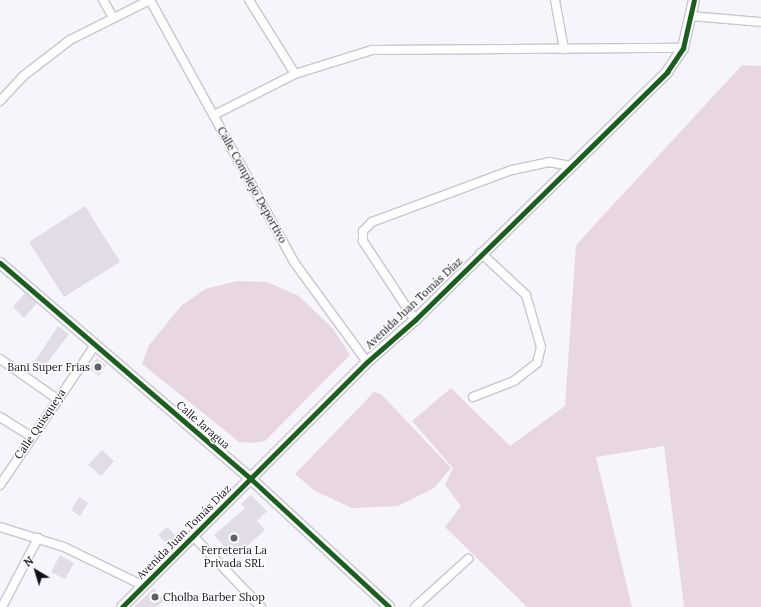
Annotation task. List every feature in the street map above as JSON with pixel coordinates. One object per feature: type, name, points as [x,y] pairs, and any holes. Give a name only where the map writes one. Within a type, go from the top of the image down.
[{"type":"street","points":[[103,0],[113,17]]},
{"type":"street","points":[[0,101],[22,77],[64,45],[113,17],[150,0]]},
{"type":"street","name":"Calle Complejo Deportivo","points":[[150,0],[294,262],[367,362]]},
{"type":"street","points":[[249,0],[295,74]]},
{"type":"street","points":[[555,0],[564,49]]},
{"type":"street","name":"Avenida Juan Tomás Díaz","points":[[122,607],[194,537],[367,362],[415,320],[481,253],[667,72],[683,48],[692,16],[694,0]]},
{"type":"street","points":[[692,16],[761,22]]},
{"type":"street","points":[[214,115],[295,74],[372,50],[683,48]]},
{"type":"street","points":[[415,320],[363,241],[363,231],[372,222],[512,170],[549,162],[571,166]]},
{"type":"street","points":[[473,397],[520,376],[538,363],[541,347],[526,295],[481,253]]},
{"type":"street","name":"Calle Jaragua","points":[[0,263],[251,479],[389,607]]},
{"type":"street","name":"Calle Quisqueya","points":[[0,485],[3,471],[32,437],[56,398],[95,346]]},
{"type":"street","points":[[0,359],[56,398]]},
{"type":"street","points":[[0,417],[32,437]]},
{"type":"street","points":[[0,527],[38,538],[102,564],[144,586]]},
{"type":"street","points":[[194,537],[261,607]]},
{"type":"street","points":[[2,607],[38,538]]},
{"type":"street","points":[[415,607],[468,559]]},
{"type":"shaded area","points":[[742,65],[761,66],[761,607],[684,607],[664,446],[596,457],[632,607],[527,607],[445,527],[461,506],[445,485],[453,468],[412,421],[451,388],[510,446],[565,406],[576,245]]},
{"type":"shaded area","points":[[237,281],[267,282],[299,296],[333,329],[350,355],[265,441],[252,443],[239,442],[142,364],[149,345],[181,306],[205,289]]},
{"type":"shaded area","points":[[374,392],[381,394],[451,468],[434,488],[398,506],[352,508],[315,491],[295,474]]},
{"type":"building","points":[[85,206],[120,262],[64,297],[29,242]]},
{"type":"building","points":[[25,293],[37,303],[24,318],[13,307]]},
{"type":"building","points":[[58,326],[69,334],[42,370],[33,364]]},
{"type":"building","name":"Bani Super Frias","points":[[97,358],[106,365],[99,376],[89,369]]},
{"type":"building","points":[[102,450],[114,461],[101,476],[88,465]]},
{"type":"building","points":[[251,495],[267,511],[257,521],[265,530],[234,558],[214,535],[245,508],[241,504]]},
{"type":"building","points":[[79,497],[88,503],[80,516],[71,510]]},
{"type":"building","points":[[167,527],[176,536],[167,544],[158,535]]},
{"type":"building","points":[[60,555],[74,563],[65,579],[51,572]]},
{"type":"building","points":[[154,588],[164,601],[156,607],[134,607]]},
{"type":"cycle path","points":[[122,607],[367,362],[415,320],[667,72],[683,48],[694,0]]},
{"type":"cycle path","points":[[0,263],[251,479],[389,607]]},
{"type":"place","name":"Bani Super Frias","points":[[98,367]]},
{"type":"place","name":"Ferreteria La Privada SRL","points":[[234,538]]},
{"type":"place","name":"Cholba Barber Shop","points":[[155,597]]}]
